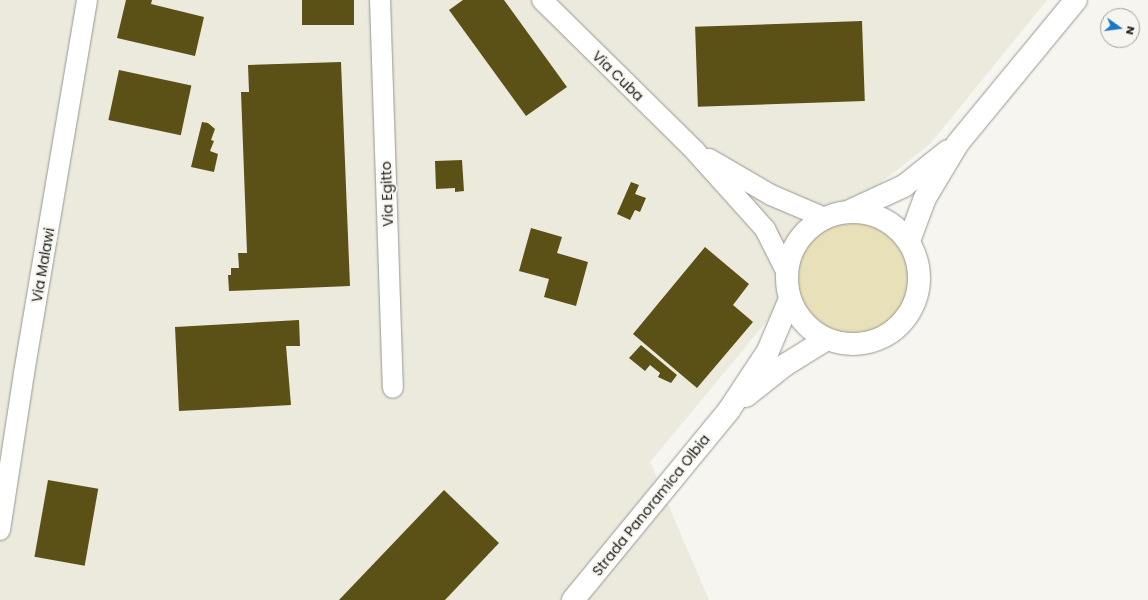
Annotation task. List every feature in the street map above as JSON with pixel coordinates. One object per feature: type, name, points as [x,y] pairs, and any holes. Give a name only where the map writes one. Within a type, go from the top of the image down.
[{"type":"main road","points":[[909,241],[925,198],[958,143],[1076,0]]},
{"type":"main road","points":[[850,211],[873,214],[894,225],[909,241],[918,261],[920,282],[915,303],[904,321],[888,335],[868,343],[847,344],[827,339],[811,330],[802,320],[790,299],[787,273],[791,256],[798,240],[810,227],[825,218],[850,211],[904,186],[958,143]]},
{"type":"main road","points":[[729,410],[768,352],[790,299]]},
{"type":"main road","points":[[729,410],[785,365],[827,339]]},
{"type":"main road","name":"Strada Panoramica Olbia","points":[[573,600],[729,410]]},
{"type":"street","name":"Via Malawi","points":[[0,530],[23,381],[88,0]]},
{"type":"street","name":"Via Egitto","points":[[380,0],[393,388]]},
{"type":"street","name":"Via Cuba","points":[[542,0],[695,151],[765,229],[787,273]]},
{"type":"street","name":"Via Cuba","points":[[695,151],[772,195],[825,218]]},
{"type":"shaded area","points":[[0,0],[1047,0],[930,144],[883,181],[650,462],[709,600],[0,600]]},
{"type":"shaded area","points":[[853,219],[875,224],[886,229],[902,245],[907,256],[912,278],[907,300],[902,311],[886,327],[875,332],[853,337],[831,332],[820,327],[804,311],[799,300],[794,278],[799,256],[804,245],[820,229],[831,224]]},
{"type":"building","points":[[126,0],[152,0],[151,4],[204,17],[195,56],[117,38]]},
{"type":"building","points":[[302,0],[354,0],[354,25],[302,25]]},
{"type":"building","points":[[463,0],[504,0],[567,87],[526,116],[449,10]]},
{"type":"building","points":[[862,21],[865,101],[698,107],[695,27]]},
{"type":"building","points":[[341,62],[350,286],[229,291],[228,275],[231,275],[231,268],[239,268],[238,253],[247,253],[241,92],[249,92],[248,65]]},
{"type":"building","points":[[119,70],[191,85],[181,135],[108,120]]},
{"type":"building","points":[[202,122],[208,123],[215,129],[211,140],[214,141],[210,151],[218,154],[214,172],[191,167]]},
{"type":"building","points":[[462,160],[464,191],[455,192],[455,188],[436,189],[435,161]]},
{"type":"building","points":[[631,182],[639,185],[635,194],[646,198],[640,212],[635,210],[630,220],[617,214]]},
{"type":"building","points":[[531,228],[562,237],[557,253],[588,262],[576,306],[544,297],[549,279],[519,271]]},
{"type":"building","points":[[705,247],[749,284],[733,305],[753,322],[697,388],[633,334]]},
{"type":"building","points":[[299,320],[300,346],[286,346],[291,405],[179,411],[175,327]]},
{"type":"building","points":[[641,345],[677,375],[671,383],[658,377],[660,373],[650,365],[645,371],[629,358]]},
{"type":"building","points":[[48,480],[98,489],[85,566],[34,557]]},
{"type":"building","points":[[444,490],[499,543],[445,600],[339,600]]}]
